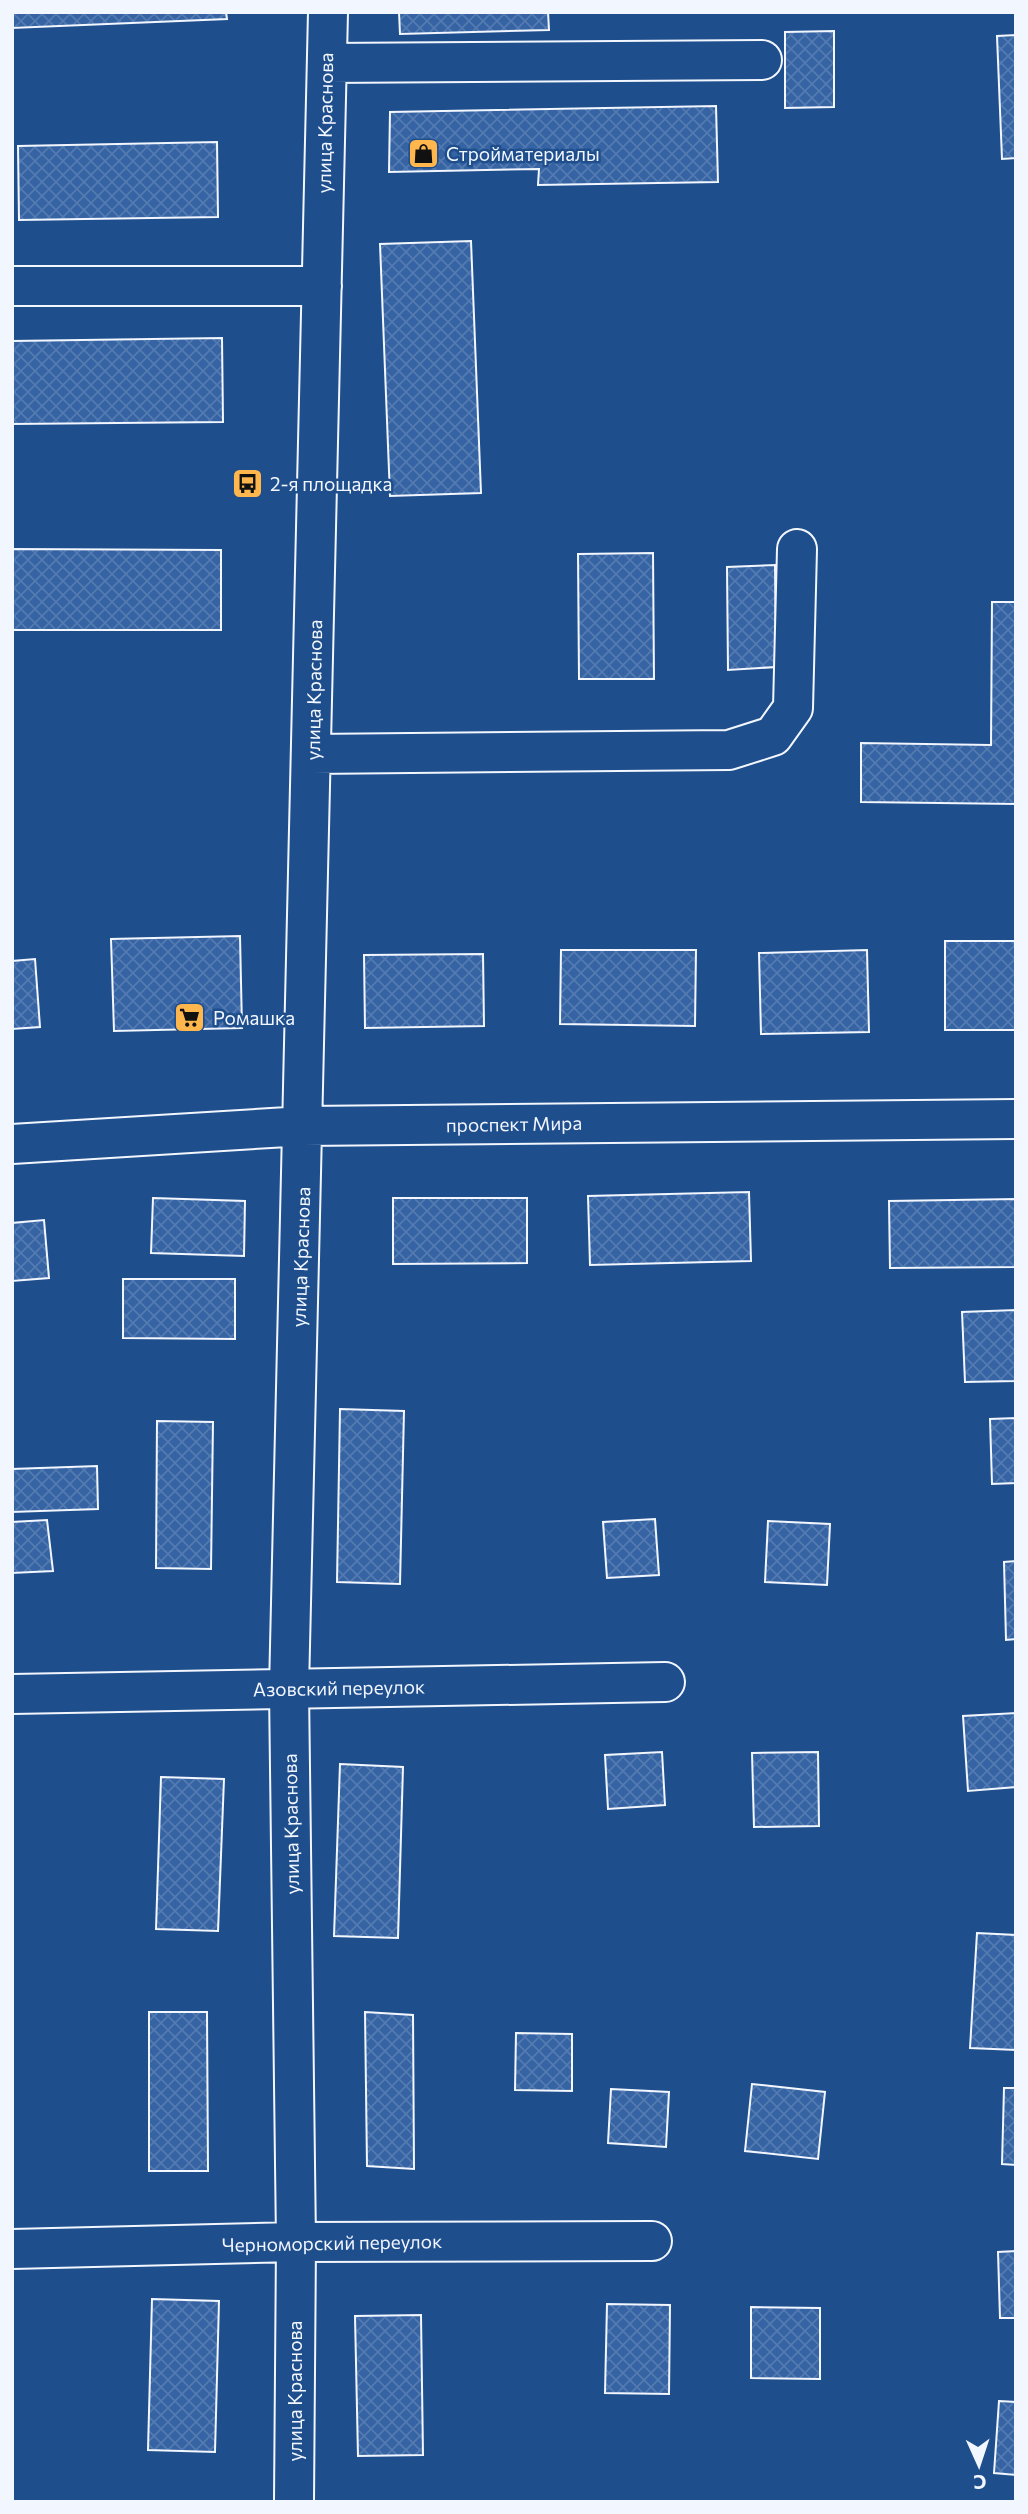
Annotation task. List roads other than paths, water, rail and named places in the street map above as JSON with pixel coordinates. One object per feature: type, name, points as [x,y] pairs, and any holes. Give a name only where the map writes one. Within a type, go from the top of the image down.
[{"type":"street","name":"улица Краснова","points":[[294,2502],[296,2242],[289,1689],[328,12]]},
{"type":"street","points":[[327,63],[762,60]]},
{"type":"street","points":[[12,286],[322,286]]},
{"type":"street","points":[[312,754],[729,750],[773,736],[793,708],[797,549]]},
{"type":"street","name":"проспект Мира","points":[[12,1144],[304,1126],[1016,1119]]},
{"type":"street","name":"Азовский переулок","points":[[12,1694],[665,1682]]},
{"type":"street","name":"Черноморский переулок","points":[[12,2249],[296,2242],[652,2241]]},
{"type":"place","name":"Стройматериалы","points":[[423,154]]},
{"type":"place","name":"2-я площадка","points":[[247,484]]},
{"type":"place","name":"Ромашка","points":[[190,1018]]}]
